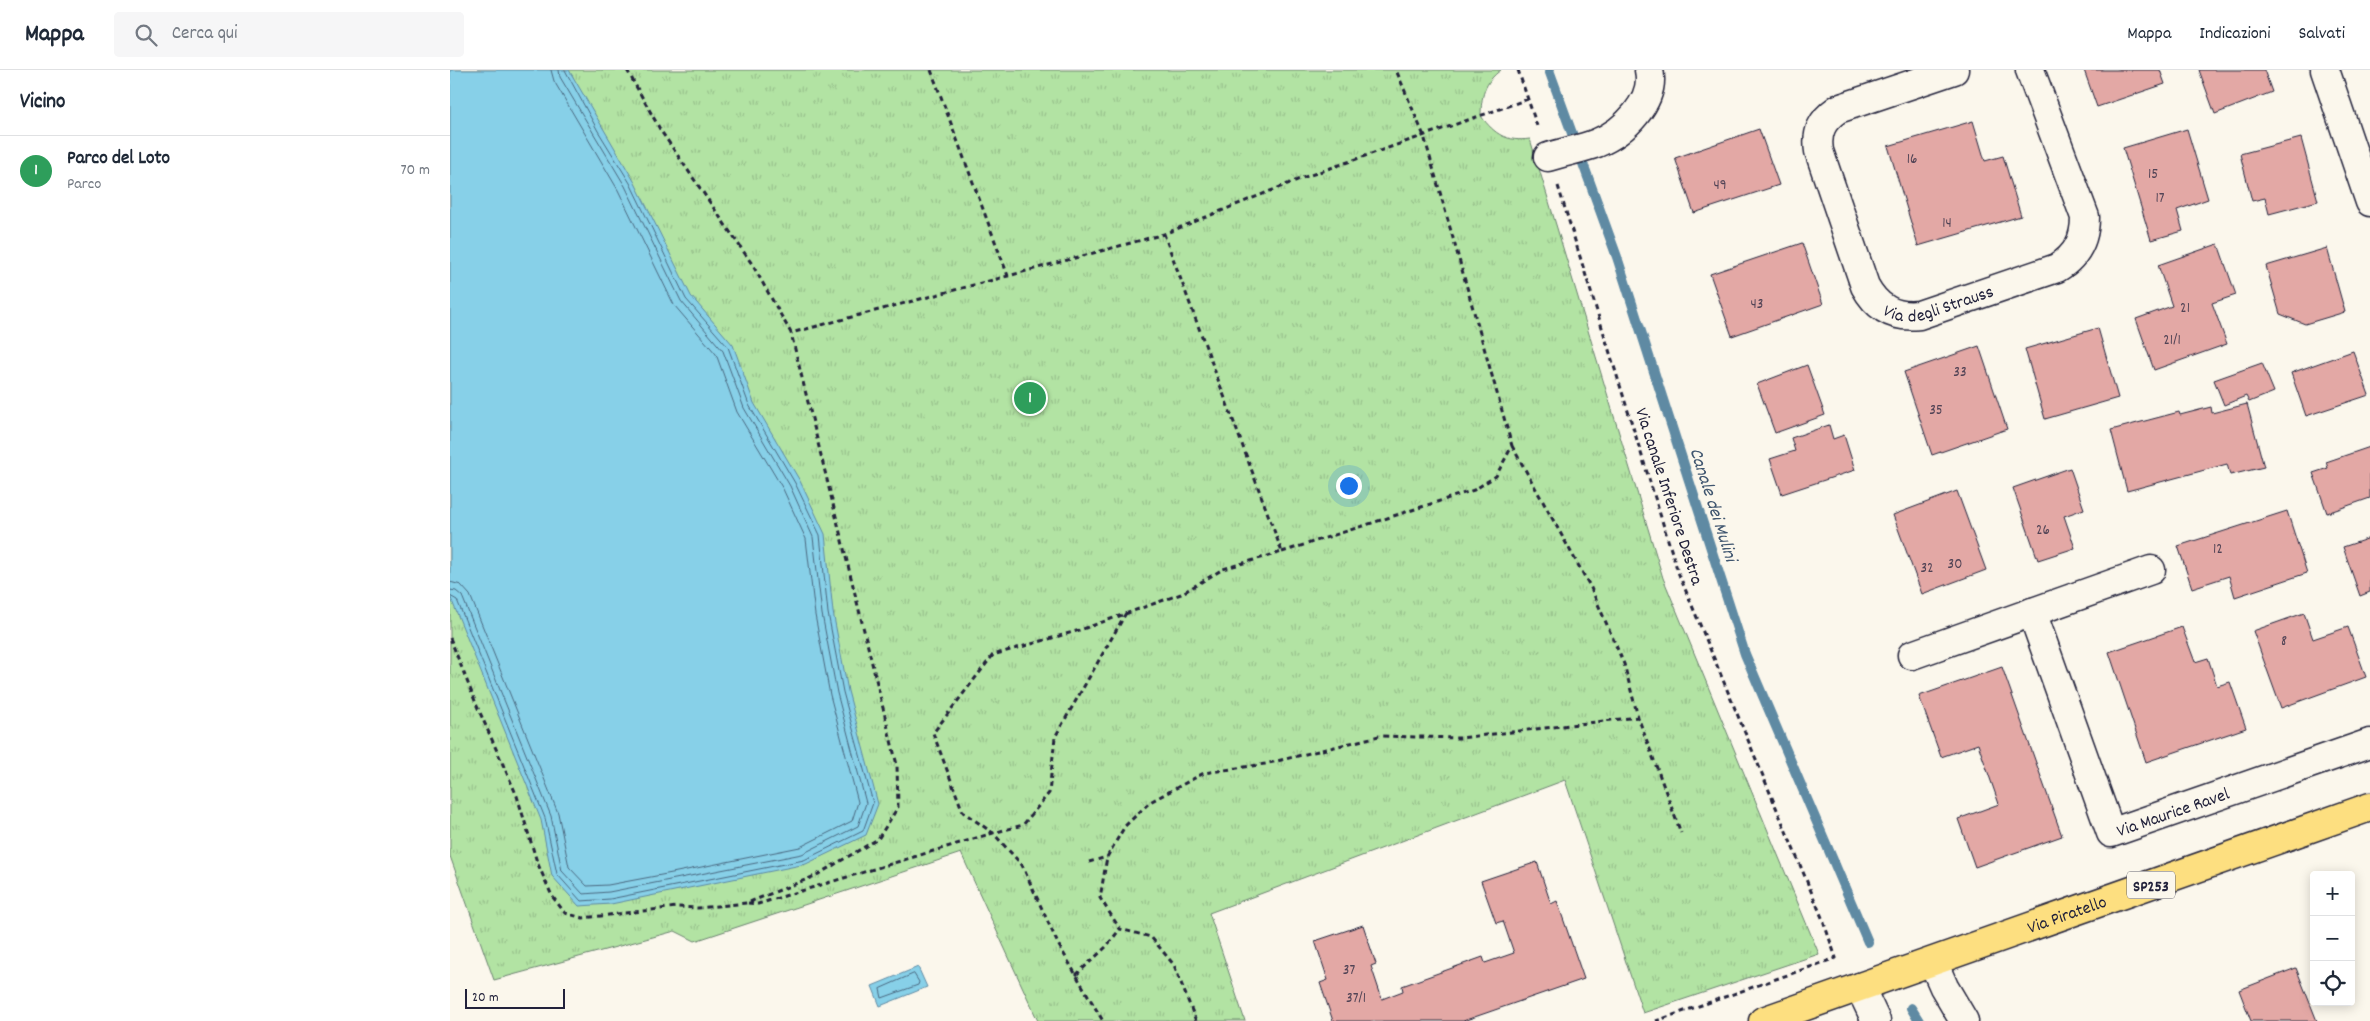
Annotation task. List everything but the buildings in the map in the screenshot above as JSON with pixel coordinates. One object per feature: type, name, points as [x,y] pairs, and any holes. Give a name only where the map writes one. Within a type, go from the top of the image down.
[{"type":"main road","name":"Via Piratello","points":[[1763,1021],[2370,807]]},
{"type":"street","points":[[1558,154],[1598,143],[1620,128],[1642,107],[1652,83],[1649,70]]},
{"type":"street","name":"Via degli Strauss","points":[[1954,70],[1838,109],[1825,120],[1818,133],[1819,151],[1865,286],[1878,305],[1897,315],[1919,315],[2057,268],[2067,262],[2081,245],[2085,231],[2085,217],[2030,70]]},
{"type":"street","points":[[2325,70],[2370,202]]},
{"type":"street","points":[[1912,655],[2150,570]]},
{"type":"street","name":"Via Maurice Ravel","points":[[2032,612],[2111,833],[2370,743]]},
{"type":"street","points":[[1933,962],[1944,987],[1964,1021]]},
{"type":"street","points":[[1860,987],[1876,1021]]},
{"type":"path","points":[[627,70],[661,131],[752,264],[791,333],[897,765],[898,806],[878,839],[815,876],[747,903]]},
{"type":"path","points":[[932,70],[1008,276]]},
{"type":"path","points":[[1396,70],[1424,136],[1512,446],[1591,588],[1624,664],[1638,717],[1680,833]]},
{"type":"path","name":"Via canale Inferiore Destra","points":[[1518,70],[1528,99],[1558,154],[1568,215],[1678,572],[1823,920],[1836,958],[1656,1021]]},
{"type":"path","points":[[791,333],[1164,234],[1305,177],[1528,99]]},
{"type":"path","points":[[1164,234],[1282,552]]},
{"type":"path","points":[[1104,1021],[1058,944],[1022,866],[993,833],[964,812],[933,733],[993,655],[1080,630],[1182,594],[1223,569],[1474,490],[1496,476],[1512,446]]},
{"type":"path","points":[[450,638],[477,706],[517,796],[537,862],[552,896],[565,912],[583,918],[677,906],[698,908],[747,903],[758,904],[1023,825],[1049,793],[1055,737],[1126,613]]},
{"type":"path","points":[[1196,1021],[1174,965],[1152,936],[1120,929],[1100,898],[1107,857],[1125,826],[1150,802],[1204,773],[1265,764],[1380,736],[1460,738],[1638,717]]},
{"type":"path","points":[[1089,862],[1107,857]]},
{"type":"path","points":[[1076,974],[1106,947],[1120,929]]},
{"type":"green space","points":[[450,70],[1501,70],[1487,85],[1482,102],[1481,116],[1491,128],[1502,136],[1522,140],[1530,139],[1663,578],[1819,954],[1643,1013],[1565,780],[1209,913],[1245,1021],[1038,1021],[961,853],[695,941],[675,931],[494,980],[450,856]]},
{"type":"water","points":[[450,70],[569,70],[634,181],[691,296],[733,345],[754,403],[800,481],[825,534],[833,612],[848,691],[878,804],[866,835],[806,864],[611,904],[579,906],[552,876],[541,820],[450,596]]},
{"type":"water","points":[[918,967],[927,987],[880,1006],[872,986]]},
{"type":"waterway","name":"Canale dei Mulini","points":[[1549,70],[1617,257],[1745,654],[1868,942]]},
{"type":"waterway","name":"Canale dei Mulini","points":[[1911,1008],[1919,1021]]},
{"type":"place","name":"Parco del Loto","points":[[1030,398]]}]
